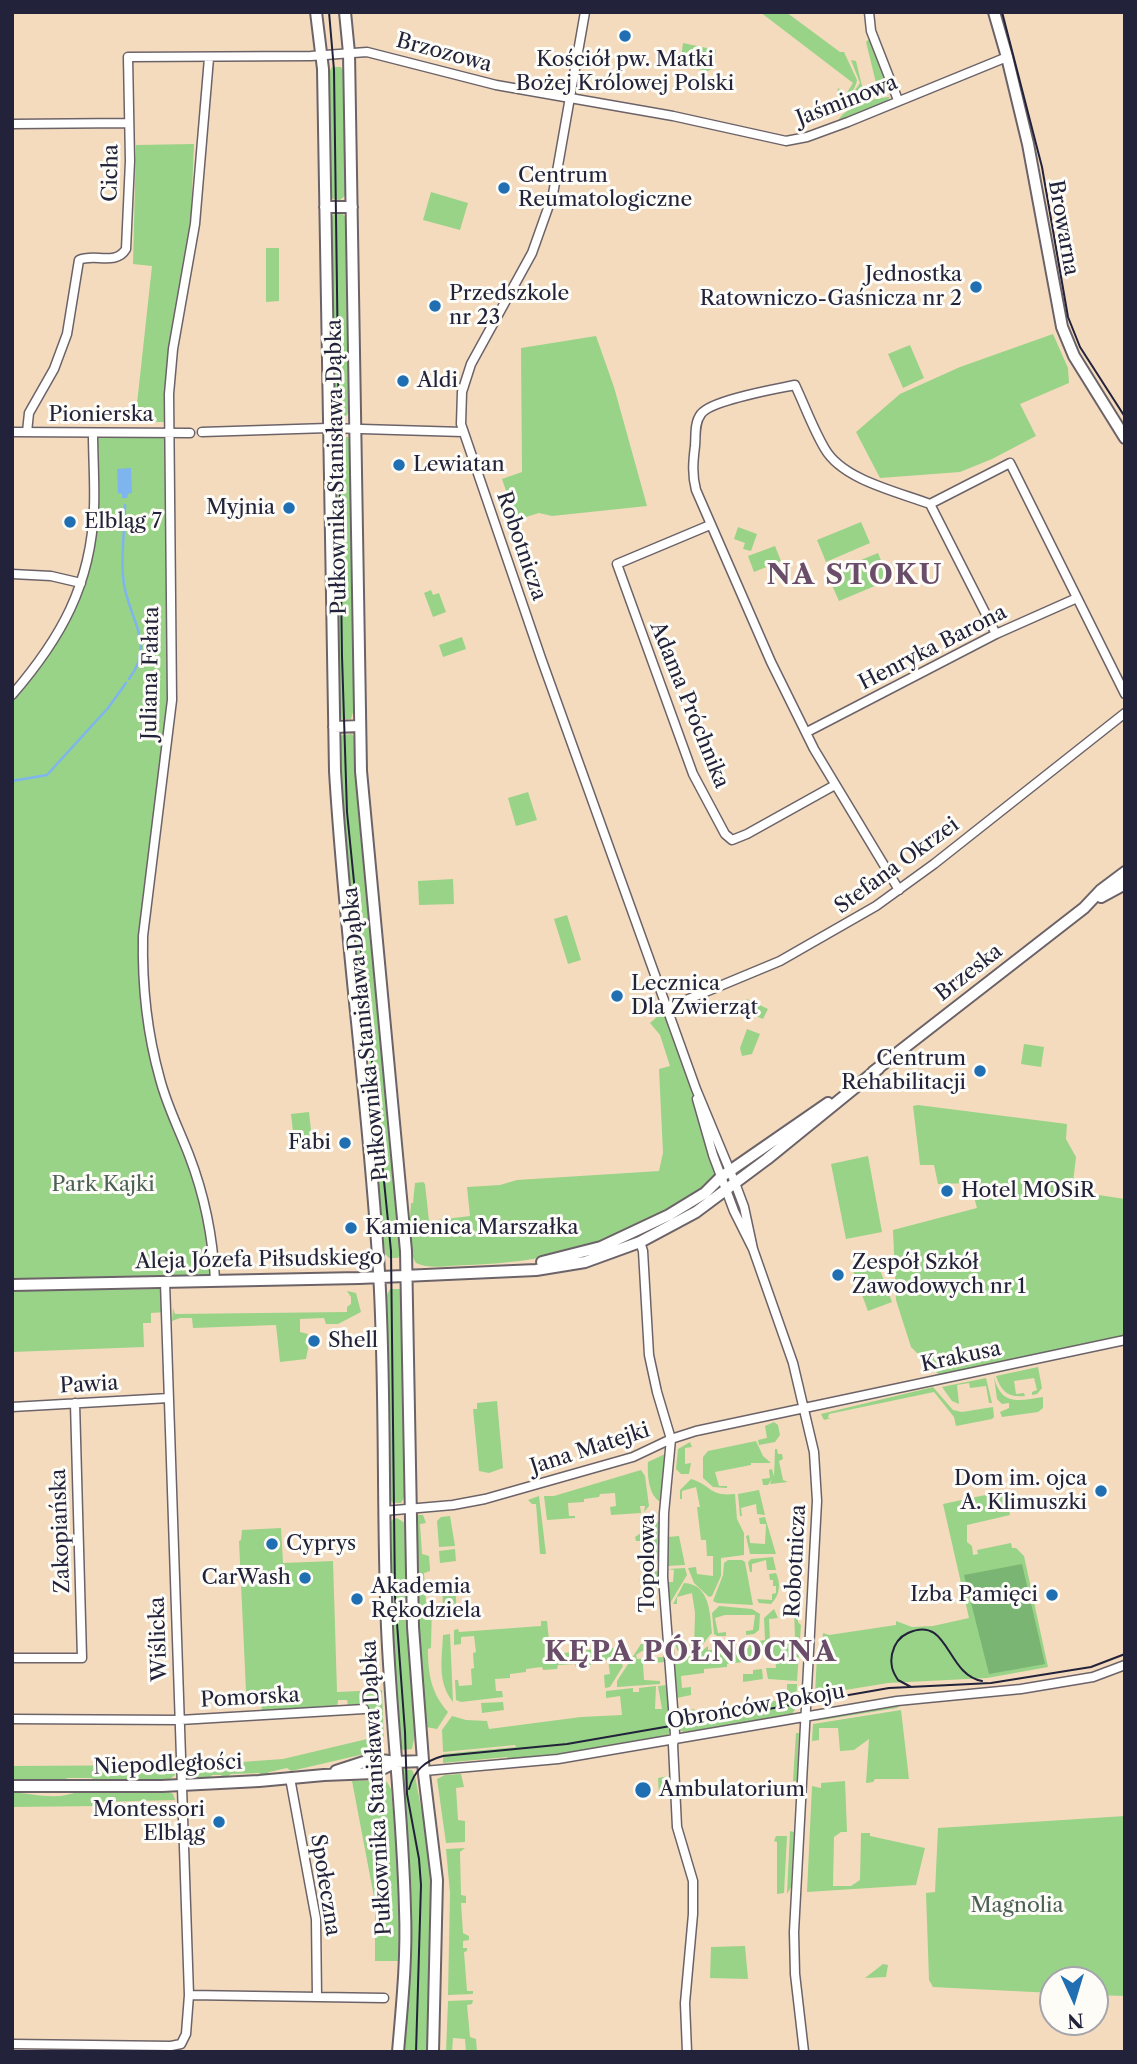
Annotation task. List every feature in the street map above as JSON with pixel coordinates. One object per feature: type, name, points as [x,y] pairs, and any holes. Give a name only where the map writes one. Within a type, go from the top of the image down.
[{"type":"street","name":"Pułkownika Stanisława Dąbka","points":[[316,12],[322,56],[334,727],[339,841],[361,1054],[379,1277],[387,1625],[406,1913],[398,2052]]},
{"type":"street","name":"Pułkownika Stanisława Dąbka","points":[[345,12],[349,53],[360,726],[365,833],[408,1276],[412,1615],[423,1766],[437,1880],[433,2052]]},
{"type":"street","name":"Robotnicza","points":[[584,12],[557,179],[546,219],[532,253],[466,377],[460,411],[463,432],[726,1174],[744,1207],[753,1249],[793,1363],[805,1408],[818,1490],[793,1952],[804,2052]]},
{"type":"street","points":[[869,12],[871,31],[898,100]]},
{"type":"street","name":"Browarna","points":[[993,12],[1007,57],[1030,155],[1062,327],[1080,368],[1125,438]]},
{"type":"street","name":"Brzozowa","points":[[322,56],[367,52],[488,83],[571,97]]},
{"type":"street","name":"Cicha","points":[[27,432],[29,413],[54,369],[67,334],[79,260],[86,257],[116,258],[122,256],[126,249],[130,161],[128,57],[322,56]]},
{"type":"street","name":"Jaśminowa","points":[[571,97],[786,141],[821,133],[1007,57]]},
{"type":"street","name":"Juliana Fałata","points":[[209,58],[195,224],[173,349],[169,394],[171,712],[142,961],[159,1078],[204,1205],[215,1280]]},
{"type":"street","points":[[12,124],[129,123]]},
{"type":"street","points":[[326,207],[352,207]]},
{"type":"street","points":[[899,890],[835,785],[771,663],[710,524],[693,476],[699,416],[717,404],[795,385],[825,450],[833,460],[862,479],[930,503],[996,634]]},
{"type":"street","points":[[202,432],[328,428],[463,432]]},
{"type":"street","name":"Pionierska","points":[[12,432],[190,433]]},
{"type":"street","points":[[12,695],[34,670],[58,635],[81,583],[91,539],[93,514],[93,432]]},
{"type":"street","points":[[930,503],[1010,463],[1125,694]]},
{"type":"street","name":"Adama Próchnika","points":[[710,524],[617,564],[696,782],[730,839],[740,838],[835,785]]},
{"type":"street","points":[[12,574],[43,575],[81,583]]},
{"type":"street","name":"Henryka Barona","points":[[807,732],[996,634],[1077,598]]},
{"type":"street","name":"Stefana Okrzei","points":[[667,1008],[780,961],[844,926],[899,890],[1125,713]]},
{"type":"street","points":[[334,727],[360,726]]},
{"type":"street","name":"Brzeska","points":[[1084,908],[1101,890],[1125,872]]},
{"type":"street","name":"Brzeska","points":[[731,1186],[1084,908],[1125,884]]},
{"type":"street","name":"Brzeska","points":[[726,1174],[879,1068]]},
{"type":"street","name":"Aleja Józefa Piłsudskiego","points":[[506,1272],[576,1255],[616,1241],[653,1224],[692,1201],[726,1174]]},
{"type":"street","name":"Aleja Józefa Piłsudskiego","points":[[12,1285],[408,1276],[506,1272],[585,1262],[640,1242],[673,1226],[731,1186]]},
{"type":"street","name":"Topolowa","points":[[640,1242],[643,1251],[649,1355],[671,1439],[664,1513],[663,1577],[677,1827],[694,1881],[685,2003],[687,2052]]},
{"type":"street","name":"Wiślicka","points":[[12,2044],[179,2045],[186,2038],[189,1995],[165,1282]]},
{"type":"street","name":"Krakusa","points":[[805,1408],[1125,1340]]},
{"type":"street","name":"Pawia","points":[[12,1407],[169,1398]]},
{"type":"street","name":"Zakopiańska","points":[[12,1658],[82,1658],[75,1403]]},
{"type":"street","name":"Jana Matejki","points":[[384,1510],[485,1499],[633,1457],[671,1439],[696,1431],[805,1408]]},
{"type":"street","name":"Obrońców Pokoju","points":[[423,1766],[558,1759],[897,1700],[998,1692],[1094,1680],[1125,1665]]},
{"type":"street","name":"Pomorska","points":[[12,1719],[180,1720],[364,1709]]},
{"type":"street","name":"Niepodległości","points":[[12,1786],[181,1786],[324,1774],[374,1773],[396,1762],[423,1766]]},
{"type":"street","name":"Społeczna","points":[[290,1778],[316,1919],[317,1997]]},
{"type":"street","points":[[189,1995],[384,1998]]},
{"type":"green space","points":[[760,12],[786,12],[840,52],[844,52],[857,80],[851,93],[844,97],[837,93],[838,88],[846,94],[853,83]]},
{"type":"green space","points":[[869,39],[881,67],[887,94],[850,97],[860,83],[851,60],[856,61],[864,94],[878,91],[866,42]]},
{"type":"green space","points":[[683,43],[716,50],[712,69],[708,71],[680,66]]},
{"type":"green space","points":[[332,67],[341,67],[345,73],[346,195],[340,200],[333,199],[330,195],[329,73]]},
{"type":"green space","points":[[890,97],[886,103],[837,123],[852,108],[868,101]]},
{"type":"green space","points":[[194,144],[191,216],[169,350],[166,422],[135,422],[152,266],[133,264],[136,145]]},
{"type":"green space","points":[[431,192],[468,203],[460,230],[423,220]]},
{"type":"green space","points":[[334,214],[343,214],[347,220],[350,411],[346,416],[337,416],[334,412],[331,219]]},
{"type":"green space","points":[[266,248],[279,248],[279,301],[266,302]]},
{"type":"green space","points":[[1053,334],[1068,368],[1069,383],[1020,404],[1036,436],[960,472],[880,478],[856,432],[900,394],[960,367]]},
{"type":"green space","points":[[596,336],[614,387],[647,506],[552,516],[539,513],[516,520],[502,479],[522,472],[521,348]]},
{"type":"green space","points":[[910,345],[924,378],[903,388],[888,354]]},
{"type":"green space","name":"Park Kajki","points":[[93,437],[169,437],[172,700],[143,936],[153,1050],[196,1177],[215,1275],[12,1280],[12,695],[65,621],[91,539]]},
{"type":"green space","points":[[338,437],[348,437],[350,441],[354,709],[351,719],[342,719],[338,713],[334,443]]},
{"type":"green space","points":[[861,522],[870,543],[826,562],[817,540]]},
{"type":"green space","points":[[738,527],[757,534],[751,551],[743,549],[745,543],[734,539]]},
{"type":"green space","points":[[775,546],[781,561],[754,572],[748,556]]},
{"type":"green space","points":[[878,553],[889,580],[839,601],[827,574]]},
{"type":"green space","points":[[431,590],[433,595],[439,593],[446,612],[433,617],[424,593]]},
{"type":"green space","points":[[462,637],[466,649],[443,657],[439,645]]},
{"type":"green space","points":[[352,734],[355,739],[359,821],[402,1251],[398,1258],[389,1258],[385,1254],[368,1081],[371,1076],[363,998],[357,969],[342,813],[339,741],[342,735]]},
{"type":"green space","points":[[528,792],[537,820],[516,826],[508,798]]},
{"type":"green space","points":[[453,879],[454,904],[419,905],[418,881]]},
{"type":"green space","points":[[567,915],[581,960],[568,964],[554,919]]},
{"type":"green space","points":[[747,999],[768,1009],[763,1019],[742,1010]]},
{"type":"green space","points":[[667,1008],[724,1169],[698,1194],[684,1203],[587,1246],[520,1261],[435,1267],[416,1263],[409,1234],[415,1183],[425,1184],[429,1221],[470,1216],[467,1187],[500,1185],[517,1180],[659,1171],[663,1153],[659,1069],[670,1066],[660,1035],[650,1023]]},
{"type":"green space","points":[[747,1029],[760,1034],[752,1054],[742,1056],[740,1048]]},
{"type":"green space","points":[[1024,1044],[1044,1047],[1041,1067],[1021,1064]]},
{"type":"green space","points":[[913,1106],[1067,1124],[1066,1139],[1076,1157],[1072,1191],[1125,1199],[1125,1336],[940,1376],[911,1347],[896,1300],[893,1230],[977,1208],[973,1183],[938,1184],[934,1165],[920,1165]]},
{"type":"green space","points":[[309,1112],[312,1139],[294,1141],[291,1114]]},
{"type":"green space","points":[[868,1156],[882,1232],[846,1239],[831,1164]]},
{"type":"green space","points":[[877,1262],[892,1302],[868,1311],[853,1271]]},
{"type":"green space","points":[[165,1289],[166,1312],[151,1313],[151,1323],[143,1323],[144,1347],[12,1352],[12,1291]]},
{"type":"green space","points":[[390,1289],[400,1289],[404,1300],[405,1496],[401,1503],[393,1503],[389,1499],[386,1297]]},
{"type":"green space","points":[[347,1291],[356,1293],[361,1312],[338,1324],[326,1324],[324,1318],[300,1319],[300,1332],[308,1334],[305,1343],[309,1344],[306,1359],[280,1362],[276,1325],[193,1328],[192,1318],[172,1321],[173,1308],[175,1314],[347,1312],[351,1297]]},
{"type":"green space","points":[[1038,1367],[1042,1388],[1037,1394],[1032,1395],[1032,1392],[1037,1390],[1034,1378],[1014,1381],[1016,1394],[1024,1393],[1025,1396],[1014,1396],[1000,1386],[996,1376]]},
{"type":"green space","points":[[994,1377],[1001,1393],[1006,1397],[1019,1400],[1043,1397],[1043,1408],[1038,1412],[1002,1417],[1000,1412],[1009,1408],[1009,1403],[1002,1404],[997,1399]]},
{"type":"green space","points":[[986,1378],[992,1403],[989,1403],[986,1386],[970,1388],[969,1383],[957,1385],[959,1404],[952,1401],[942,1387]]},
{"type":"green space","points":[[933,1387],[953,1410],[962,1412],[993,1407],[994,1417],[956,1426],[954,1417],[934,1392],[829,1414],[828,1418],[831,1418],[824,1420],[821,1414]]},
{"type":"green space","points":[[497,1401],[503,1468],[489,1473],[479,1471],[473,1409],[477,1409],[477,1403]]},
{"type":"green space","points":[[774,1422],[778,1425],[780,1435],[775,1442],[759,1445],[758,1440],[767,1438],[765,1426]]},
{"type":"green space","points":[[756,1441],[763,1456],[771,1463],[751,1463],[715,1472],[719,1486],[727,1488],[713,1487],[703,1478],[703,1457],[708,1451]]},
{"type":"green space","points":[[690,1442],[692,1447],[685,1448],[685,1464],[691,1463],[689,1474],[681,1474],[676,1469],[678,1449]]},
{"type":"green space","points":[[775,1449],[778,1454],[782,1454],[783,1459],[779,1461],[783,1480],[788,1482],[770,1484],[772,1479],[768,1485],[763,1485],[762,1479],[770,1478],[769,1470],[772,1469],[774,1477]]},
{"type":"green space","points":[[667,1453],[661,1502],[651,1491],[648,1462]]},
{"type":"green space","points":[[641,1470],[645,1476],[649,1506],[644,1512],[645,1506],[640,1506],[641,1513],[611,1515],[610,1507],[616,1506],[615,1493],[600,1494],[599,1497],[584,1499],[584,1502],[568,1503],[569,1516],[575,1518],[547,1520],[544,1496],[554,1496]]},
{"type":"green space","points":[[691,1479],[720,1494],[735,1494],[737,1519],[744,1533],[744,1555],[721,1558],[721,1576],[712,1596],[709,1597],[694,1583],[688,1568],[696,1567],[697,1574],[713,1576],[713,1556],[707,1556],[706,1540],[701,1540],[697,1507],[700,1507],[696,1487],[682,1491],[680,1499],[680,1490]]},
{"type":"green space","points":[[759,1490],[765,1515],[757,1514],[756,1504],[741,1508],[740,1516],[738,1494]]},
{"type":"green space","points":[[1009,1490],[1010,1494],[1006,1495],[1010,1515],[967,1525],[967,1542],[972,1546],[973,1555],[978,1554],[977,1550],[1011,1543],[1012,1548],[1016,1548],[1024,1556],[1048,1667],[987,1678],[888,1683],[815,1695],[817,1655],[821,1652],[823,1633],[829,1635],[896,1625],[896,1621],[912,1627],[933,1626],[969,1618],[943,1504]]},
{"type":"green space","points":[[539,1496],[546,1554],[540,1554],[536,1504],[528,1500]]},
{"type":"green space","points":[[423,1515],[426,1523],[420,1524],[422,1554],[429,1556],[430,1569],[424,1573],[426,1602],[432,1604],[431,1648],[428,1649],[430,1675],[434,1690],[448,1712],[437,1729],[426,1727],[417,1606],[415,1518]]},
{"type":"green space","points":[[450,1516],[455,1546],[439,1547],[437,1521],[441,1517]]},
{"type":"green space","points":[[765,1517],[776,1554],[750,1554],[746,1536],[749,1535],[750,1543],[765,1544],[766,1524],[760,1524],[759,1518]]},
{"type":"green space","points":[[397,1518],[405,1523],[408,1623],[416,1729],[412,1749],[403,1750],[400,1747],[392,1625],[389,1524]]},
{"type":"green space","points":[[659,1521],[659,1560],[651,1564],[649,1541],[636,1541],[635,1537]]},
{"type":"green space","points":[[281,1528],[283,1563],[333,1561],[337,1692],[382,1690],[384,1744],[373,1752],[291,1771],[287,1768],[269,1772],[266,1776],[259,1777],[260,1773],[231,1774],[224,1779],[221,1775],[212,1775],[209,1780],[193,1780],[188,1776],[185,1766],[283,1759],[367,1739],[366,1703],[348,1705],[347,1700],[338,1700],[337,1711],[262,1716],[261,1691],[246,1691],[239,1541],[242,1530]]},
{"type":"green space","points":[[679,1536],[685,1565],[668,1566],[668,1537]]},
{"type":"green space","points":[[455,1549],[456,1561],[440,1563],[439,1551]]},
{"type":"green space","points":[[773,1557],[776,1570],[767,1570],[766,1560],[752,1564],[750,1572],[748,1562],[751,1559]]},
{"type":"green space","points":[[728,1560],[745,1562],[753,1605],[713,1601],[723,1575],[724,1563]]},
{"type":"green space","points":[[1022,1564],[1045,1664],[989,1674],[964,1575]]},
{"type":"green space","points":[[685,1568],[687,1575],[669,1605],[668,1582],[673,1582],[674,1570],[668,1569]]},
{"type":"green space","points":[[651,1569],[659,1572],[659,1585],[654,1591],[639,1580],[652,1579]]},
{"type":"green space","points":[[776,1573],[779,1585],[776,1597],[771,1604],[759,1603],[757,1599],[772,1600],[772,1594],[776,1593],[776,1586],[773,1586],[769,1574]]},
{"type":"green space","points":[[455,1581],[457,1617],[443,1621],[448,1619],[451,1608],[443,1608],[442,1582]]},
{"type":"green space","points":[[684,1583],[693,1585],[704,1594],[712,1633],[698,1650],[689,1655],[677,1650],[675,1641],[678,1641],[679,1648],[694,1650],[695,1613],[692,1593],[677,1597],[677,1604],[673,1604]]},
{"type":"green space","points":[[719,1606],[752,1609],[760,1614],[759,1630],[746,1635],[746,1631],[753,1630],[755,1615],[725,1615],[715,1618],[718,1633],[726,1632],[726,1636],[717,1636],[714,1634],[712,1613]]},
{"type":"green space","points":[[799,1606],[802,1613],[798,1617],[801,1625],[797,1681],[768,1679],[766,1668],[776,1668],[775,1655],[751,1657],[751,1661],[681,1676],[682,1688],[691,1687],[691,1695],[677,1698],[673,1661],[676,1658],[695,1656],[708,1646],[708,1650],[728,1649],[730,1640],[734,1641],[736,1649],[748,1648],[751,1642],[765,1640],[764,1618],[774,1609],[778,1618],[769,1619],[770,1641],[795,1640],[794,1608],[784,1607]]},
{"type":"green space","points":[[541,1621],[547,1621],[550,1650],[555,1650],[556,1654],[611,1647],[614,1649],[623,1666],[610,1687],[605,1688],[604,1675],[610,1674],[608,1660],[576,1667],[575,1664],[558,1665],[557,1669],[526,1669],[526,1672],[510,1674],[510,1678],[495,1679],[496,1691],[502,1691],[503,1697],[461,1702],[456,1700],[455,1680],[458,1680],[459,1686],[472,1685],[471,1669],[474,1668],[473,1653],[476,1652],[474,1636],[461,1637],[461,1644],[454,1645],[454,1630],[458,1629],[459,1632],[541,1626]]},
{"type":"green space","points":[[450,1634],[453,1702],[445,1686],[442,1670],[443,1635]]},
{"type":"green space","points":[[658,1642],[664,1648],[642,1651],[636,1655],[637,1659],[664,1657],[664,1662],[643,1664],[644,1680],[660,1681],[660,1684],[617,1687],[617,1681],[641,1644]]},
{"type":"green space","points":[[762,1669],[763,1679],[743,1682],[743,1674],[753,1674],[753,1670]]},
{"type":"green space","points":[[787,1684],[797,1684],[796,1708],[792,1714],[684,1732],[679,1730],[679,1718],[690,1710],[694,1709],[696,1714],[706,1713],[703,1707],[708,1712],[750,1703],[787,1701]]},
{"type":"green space","points":[[667,1685],[668,1735],[564,1753],[507,1760],[507,1757],[443,1763],[443,1754],[516,1747],[443,1752],[442,1730],[452,1716],[487,1721],[489,1729],[581,1717],[622,1715],[620,1696],[606,1698],[606,1691],[633,1688],[633,1692],[639,1692],[639,1688],[656,1686],[655,1709],[662,1709],[658,1686]]},
{"type":"green space","points":[[503,1702],[504,1710],[482,1713],[481,1703]]},
{"type":"green space","points":[[900,1706],[897,1708],[816,1721],[820,1718]]},
{"type":"green space","points":[[901,1710],[909,1779],[875,1779],[866,1783],[869,1739],[854,1750],[840,1751],[838,1728],[819,1728],[819,1740],[812,1741],[813,1724]]},
{"type":"green space","points":[[796,1733],[799,1733],[797,1781],[793,1781]]},
{"type":"green space","points":[[176,1765],[175,1775],[166,1782],[94,1782],[92,1778],[67,1778],[64,1782],[12,1782],[12,1766]]},
{"type":"green space","points":[[404,1769],[412,1770],[415,1776],[429,1849],[432,1883],[428,2052],[404,2052],[411,1915],[401,1774]]},
{"type":"green space","points":[[461,1774],[464,1787],[456,1788],[458,1820],[465,1821],[465,1842],[446,1843],[437,1779],[445,1775]]},
{"type":"green space","points":[[669,1776],[670,1795],[659,1796],[658,1778]]},
{"type":"green space","points":[[352,1781],[387,1782],[391,1789],[400,1882],[400,1961],[375,1961],[375,1902]]},
{"type":"green space","points":[[845,1781],[847,1832],[841,1832],[834,1837],[833,1886],[851,1886],[860,1880],[861,1833],[925,1848],[916,1885],[807,1892],[812,1786],[821,1788],[821,1783]]},
{"type":"green space","points":[[79,1791],[167,1791],[173,1794],[175,1800],[100,1802],[100,1806],[12,1807],[12,1792],[63,1796]]},
{"type":"green space","name":"Magnolia","points":[[1125,1816],[1125,1996],[1109,1995],[1109,1966],[1039,1966],[1039,1992],[933,1987],[929,1980],[926,1893],[935,1892],[938,1828]]},
{"type":"green space","points":[[790,1831],[794,1832],[791,1887],[787,1894]]},
{"type":"green space","points":[[776,1836],[787,1836],[784,1893],[777,1894],[777,1842],[774,1841]]},
{"type":"green space","points":[[465,1848],[460,1852],[461,1895],[466,1896],[466,1903],[461,1903],[463,1933],[469,1936],[469,1940],[463,1941],[463,1948],[467,1948],[464,1952],[467,1991],[473,1991],[473,1994],[448,1995],[450,1893],[446,1849]]},
{"type":"green space","points":[[745,1946],[748,1979],[710,1978],[711,1947]]},
{"type":"green space","points":[[883,1964],[888,1965],[886,1977],[865,1978]]},
{"type":"green space","points":[[473,2000],[472,2004],[467,2005],[470,2037],[476,2039],[477,2052],[466,2052],[465,2039],[453,2038],[452,2052],[446,2052],[448,2001]]},
{"type":"water","points":[[131,468],[132,493],[128,494],[127,498],[122,498],[122,494],[118,493],[117,469]]},
{"type":"waterway","points":[[125,505],[123,576],[138,628],[141,652],[129,679]]},
{"type":"waterway","points":[[12,781],[47,775],[108,708],[126,683]]},
{"type":"tram line","points":[[329,12],[334,70],[342,656],[347,812],[391,1251],[395,1596],[407,1794],[421,1885],[416,2052]]},
{"type":"tram line","points":[[1002,12],[1042,167],[1068,317],[1080,347],[1125,417]]},
{"type":"tram line","points":[[911,1687],[896,1677],[891,1664],[892,1654],[902,1637],[921,1629],[940,1638],[961,1668],[982,1681]]},
{"type":"tram line","points":[[409,1789],[421,1768],[443,1756],[567,1744],[889,1688],[991,1683],[1091,1667],[1125,1654]]},
{"type":"place","name":"Kościół pw. Matki Bożej Królowej Polski","points":[[625,36]]},
{"type":"place","name":"Centrum Reumatologiczne","points":[[504,188]]},
{"type":"place","name":"Jednostka Ratowniczo-Gaśnicza nr 2","points":[[976,287]]},
{"type":"place","name":"Przedszkole nr 23","points":[[435,306]]},
{"type":"place","name":"Aldi","points":[[403,381]]},
{"type":"place","name":"Lewiatan","points":[[399,465]]},
{"type":"place","name":"Myjnia","points":[[289,508]]},
{"type":"place","name":"Elbląg 7","points":[[70,522]]},
{"type":"place","name":"Lecznica Dla Zwierząt","points":[[617,996]]},
{"type":"place","name":"Centrum Rehabilitacji","points":[[980,1071]]},
{"type":"place","name":"Fabi","points":[[345,1143]]},
{"type":"place","name":"Hotel MOSiR","points":[[947,1191]]},
{"type":"place","name":"Kamienica Marszałka","points":[[351,1228]]},
{"type":"place","name":"Zespół Szkół Zawodowych nr 1","points":[[838,1275]]},
{"type":"place","name":"Shell","points":[[314,1341]]},
{"type":"place","name":"Dom im. ojca A. Klimuszki","points":[[1101,1491]]},
{"type":"place","name":"Cyprys","points":[[272,1544]]},
{"type":"place","name":"CarWash","points":[[305,1578]]},
{"type":"place","name":"Izba Pamięci","points":[[1052,1595]]},
{"type":"place","name":"Akademia Rękodziela","points":[[357,1599]]},
{"type":"place","name":"Ambulatorium","points":[[643,1790]]},
{"type":"place","name":"Montessori Elbląg","points":[[219,1822]]},
{"type":"district","name":"NA STOKU","points":[[855,576]]},
{"type":"district","name":"KĘPA PÓŁNOCNA","points":[[691,1653]]}]
